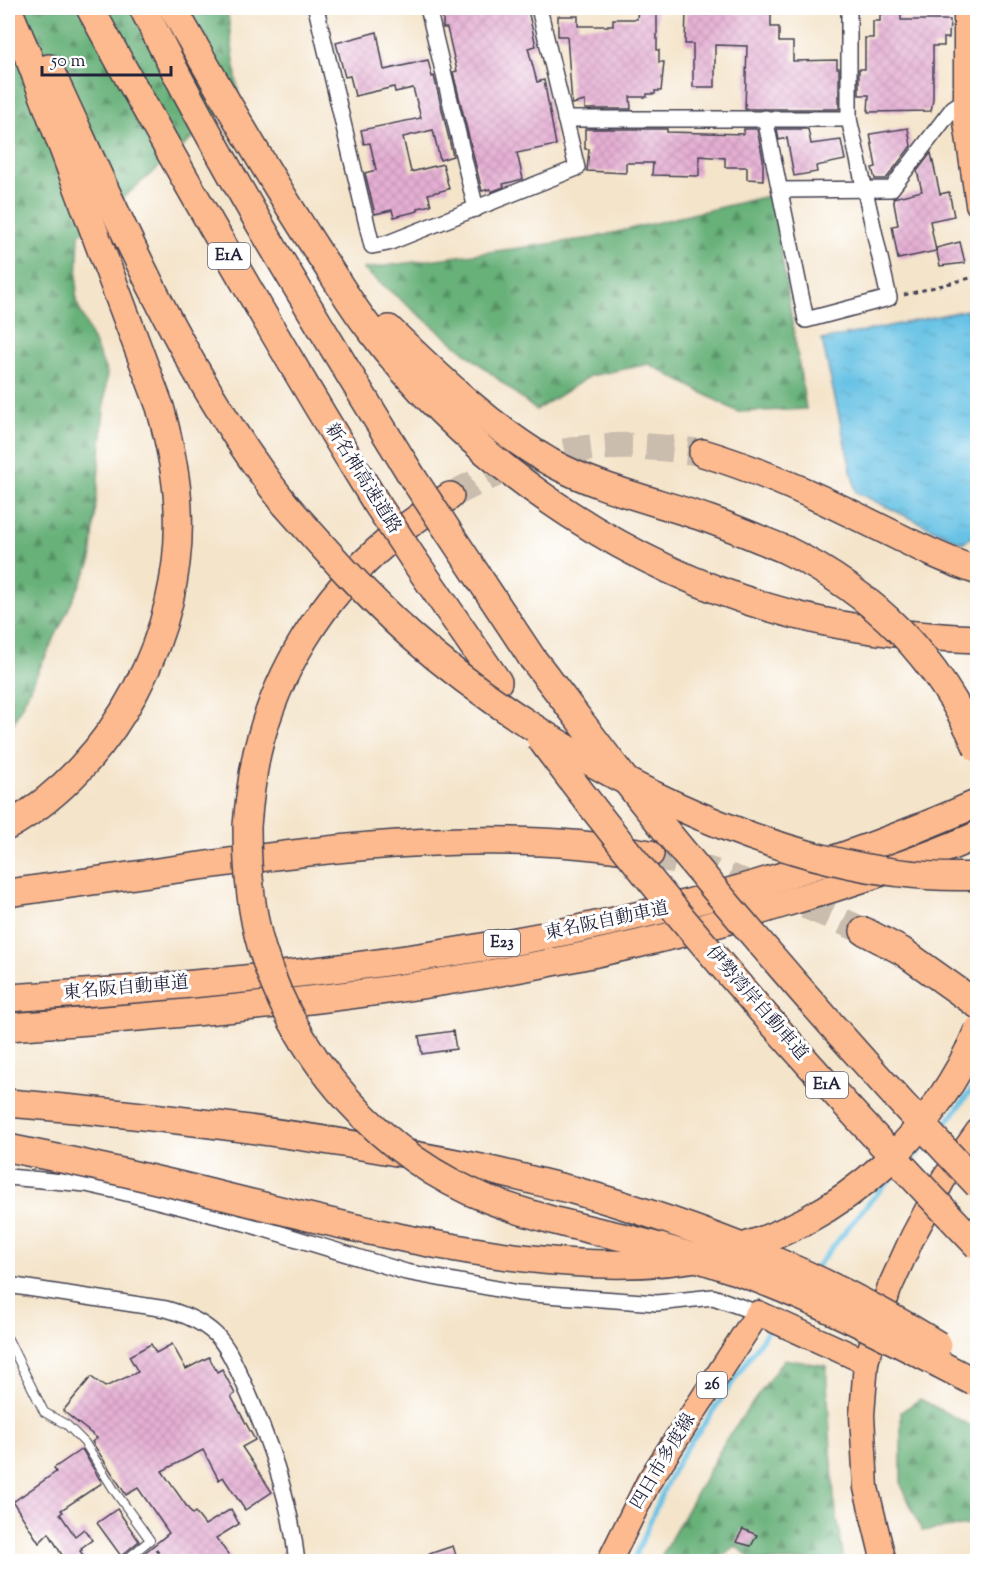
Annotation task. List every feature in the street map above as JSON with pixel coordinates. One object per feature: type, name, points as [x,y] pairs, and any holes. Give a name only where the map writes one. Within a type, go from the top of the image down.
[{"type":"highway","points":[[21,8],[145,273],[192,365],[231,428],[285,504],[332,557],[410,635],[497,703],[546,736],[593,764],[695,813],[796,851],[855,865],[914,874],[978,876]]},
{"type":"highway","name":"新名神高速道路","points":[[90,8],[177,167],[257,306],[375,501],[498,682],[593,810],[683,919]]},
{"type":"highway","name":"E1A","points":[[143,8],[250,208],[332,348],[532,658],[653,814],[792,981],[892,1094],[978,1185]]},
{"type":"highway","points":[[173,8],[291,211],[369,328],[428,397],[499,463],[540,495],[584,524],[682,575],[726,592],[820,621],[886,632],[978,639]]},
{"type":"highway","points":[[8,9],[31,63],[160,407],[175,474],[178,520],[175,575],[168,609],[157,642],[123,711],[104,740],[81,767],[50,797],[8,826]]},
{"type":"highway","points":[[316,248],[364,304],[417,355],[502,429],[543,457],[585,478],[709,519],[784,549],[834,576],[865,598],[895,624],[949,692],[978,749]]},
{"type":"highway","points":[[703,453],[740,465],[806,492],[927,550],[978,571]]},
{"type":"highway","points":[[450,496],[387,541],[362,564],[336,594],[300,645],[279,686],[266,721],[257,754],[247,826],[247,855],[255,920],[262,950],[286,1008],[322,1068],[373,1126],[428,1169],[487,1199],[518,1211],[636,1240],[741,1273],[853,1320],[976,1378]]},
{"type":"highway","name":"東名阪自動車道","points":[[8,998],[227,980],[381,962],[525,939],[665,910],[795,872],[932,824],[978,803]]},
{"type":"highway","name":"東名阪自動車道","points":[[8,1027],[237,1008],[395,989],[539,965],[691,931],[820,893],[949,848],[978,835]]},
{"type":"highway","points":[[8,893],[281,855],[411,842],[535,840],[608,846],[650,854]]},
{"type":"highway","name":"伊勢湾岸自動車道","points":[[683,919],[764,1016],[978,1246]]},
{"type":"highway","points":[[864,931],[902,951],[970,999]]},
{"type":"highway","points":[[8,1148],[133,1173],[385,1235],[468,1250],[537,1260],[599,1264],[711,1256],[762,1240],[808,1219],[868,1180],[902,1147],[930,1114],[953,1080],[978,1030]]},
{"type":"highway","points":[[8,1103],[230,1126],[344,1143],[473,1166],[573,1190],[694,1228],[807,1274],[923,1335],[976,1378]]},
{"type":"main road","points":[[966,8],[965,100],[970,161],[978,204]]},
{"type":"main road","points":[[884,1562],[866,1488],[862,1415],[866,1362],[889,1289],[913,1236],[943,1180],[978,1131]]},
{"type":"main road","points":[[758,1313],[866,1362]]},
{"type":"main road","name":"四日市多度線","points":[[609,1562],[649,1481],[758,1313]]},
{"type":"street","points":[[316,8],[372,246],[388,243],[577,168],[539,8]]},
{"type":"street","points":[[428,8],[476,209]]},
{"type":"street","points":[[765,118],[806,320],[889,298],[849,119],[849,8]]},
{"type":"street","points":[[780,190],[891,189],[953,108],[965,100]]},
{"type":"street","points":[[565,118],[849,119]]},
{"type":"street","points":[[8,1177],[86,1184],[122,1192],[245,1223],[374,1263],[429,1277],[519,1293],[606,1301],[657,1303],[713,1297],[758,1313]]},
{"type":"street","points":[[8,1285],[166,1309],[189,1316],[216,1335],[229,1353],[252,1401],[280,1478],[293,1529],[297,1562]]},
{"type":"lane","points":[[8,1339],[44,1412],[67,1425],[85,1443],[116,1494],[150,1540],[123,1562]]},
{"type":"path","points":[[889,298],[978,276]]},
{"type":"green space","points":[[8,8],[227,8],[239,99],[79,235],[76,301],[107,373],[91,562],[13,724],[8,721]]},
{"type":"green space","points":[[772,195],[806,409],[738,412],[649,364],[590,376],[536,410],[363,269],[592,238]]},
{"type":"green space","points":[[784,1359],[826,1366],[834,1498],[844,1561],[748,1561],[749,1557],[736,1546],[715,1561],[658,1562],[727,1438]]},
{"type":"green space","points":[[920,1399],[977,1429],[977,1524],[922,1531],[901,1484],[901,1412]]},
{"type":"water","points":[[966,310],[977,339],[978,533],[962,543],[856,492],[822,340]]},
{"type":"building","points":[[443,8],[483,8],[484,10],[518,8],[519,12],[528,10],[536,46],[528,48],[537,82],[544,80],[556,145],[517,153],[523,179],[503,184],[504,187],[491,192],[490,189],[482,191],[453,72],[457,71],[447,28],[443,28]]},
{"type":"building","points":[[638,8],[657,8],[657,50],[659,50],[659,62],[664,62],[661,91],[647,94],[647,97],[630,97],[631,109],[585,109],[585,101],[572,104],[567,36],[558,36],[558,16],[578,16],[578,26],[613,26],[613,19],[637,19]]},
{"type":"building","points":[[697,8],[734,8],[734,13],[771,12],[771,27],[779,27],[779,42],[793,42],[793,61],[837,60],[839,109],[745,109],[747,46],[715,45],[715,87],[693,87],[693,44],[685,44],[686,11],[697,11]]},
{"type":"building","points":[[884,11],[901,12],[901,20],[950,20],[949,38],[944,38],[944,46],[933,46],[931,111],[868,112],[869,95],[859,95],[859,69],[865,69],[865,38],[873,38],[873,21],[880,21],[880,14],[884,14]]},
{"type":"building","points":[[377,32],[384,70],[428,60],[453,156],[440,160],[433,130],[403,137],[411,172],[443,164],[449,189],[428,194],[431,205],[394,217],[392,210],[375,214],[365,173],[376,170],[370,143],[364,144],[361,130],[421,118],[413,88],[395,92],[394,87],[355,96],[350,76],[345,77],[336,43]]},
{"type":"building","points":[[908,128],[911,146],[886,179],[875,179],[872,168],[876,167],[870,134]]},
{"type":"building","points":[[585,129],[667,129],[667,132],[744,134],[744,129],[757,129],[763,159],[763,180],[747,179],[747,167],[725,167],[725,158],[699,156],[699,176],[652,175],[653,163],[626,163],[626,173],[587,171],[589,149],[585,149]]},
{"type":"building","points":[[777,129],[808,129],[811,144],[841,140],[845,160],[816,166],[817,172],[794,176],[787,138],[779,140]]},
{"type":"building","points":[[931,153],[940,194],[949,192],[954,216],[930,221],[936,251],[898,259],[892,226],[898,225],[893,198],[922,191],[917,171]]},
{"type":"building","points":[[960,242],[965,263],[940,266],[936,248]]},
{"type":"building","points":[[453,1031],[456,1049],[422,1054],[419,1036]]},
{"type":"building","points":[[151,1344],[156,1353],[172,1344],[186,1369],[209,1357],[217,1372],[222,1369],[235,1394],[231,1396],[255,1440],[242,1447],[272,1492],[245,1510],[223,1477],[219,1480],[203,1450],[162,1471],[192,1514],[195,1512],[205,1525],[231,1509],[239,1524],[216,1538],[234,1562],[133,1562],[169,1533],[138,1488],[126,1495],[92,1442],[97,1438],[63,1411],[91,1377],[105,1387],[138,1372],[129,1356]]},
{"type":"building","points":[[82,1449],[102,1483],[61,1510],[63,1512],[60,1514],[75,1536],[84,1529],[92,1540],[80,1551],[88,1562],[66,1562],[49,1533],[39,1543],[13,1502],[56,1472],[54,1468]]},
{"type":"building","points":[[117,1509],[139,1541],[121,1556],[97,1523]]},
{"type":"building","points":[[743,1529],[757,1535],[751,1546],[736,1542]]},
{"type":"building","points":[[453,1546],[458,1562],[415,1562],[414,1559]]},
{"type":"waterway","points":[[939,1133],[978,1081]]},
{"type":"waterway","points":[[909,1162],[929,1144]]},
{"type":"waterway","points":[[814,1270],[897,1172]]},
{"type":"waterway","points":[[633,1562],[662,1493],[680,1459],[771,1326]]},
{"type":"tunnel","points":[[450,496],[513,467],[572,451],[634,446],[703,453]]},
{"type":"tunnel","points":[[650,854],[758,887],[864,931]]}]
